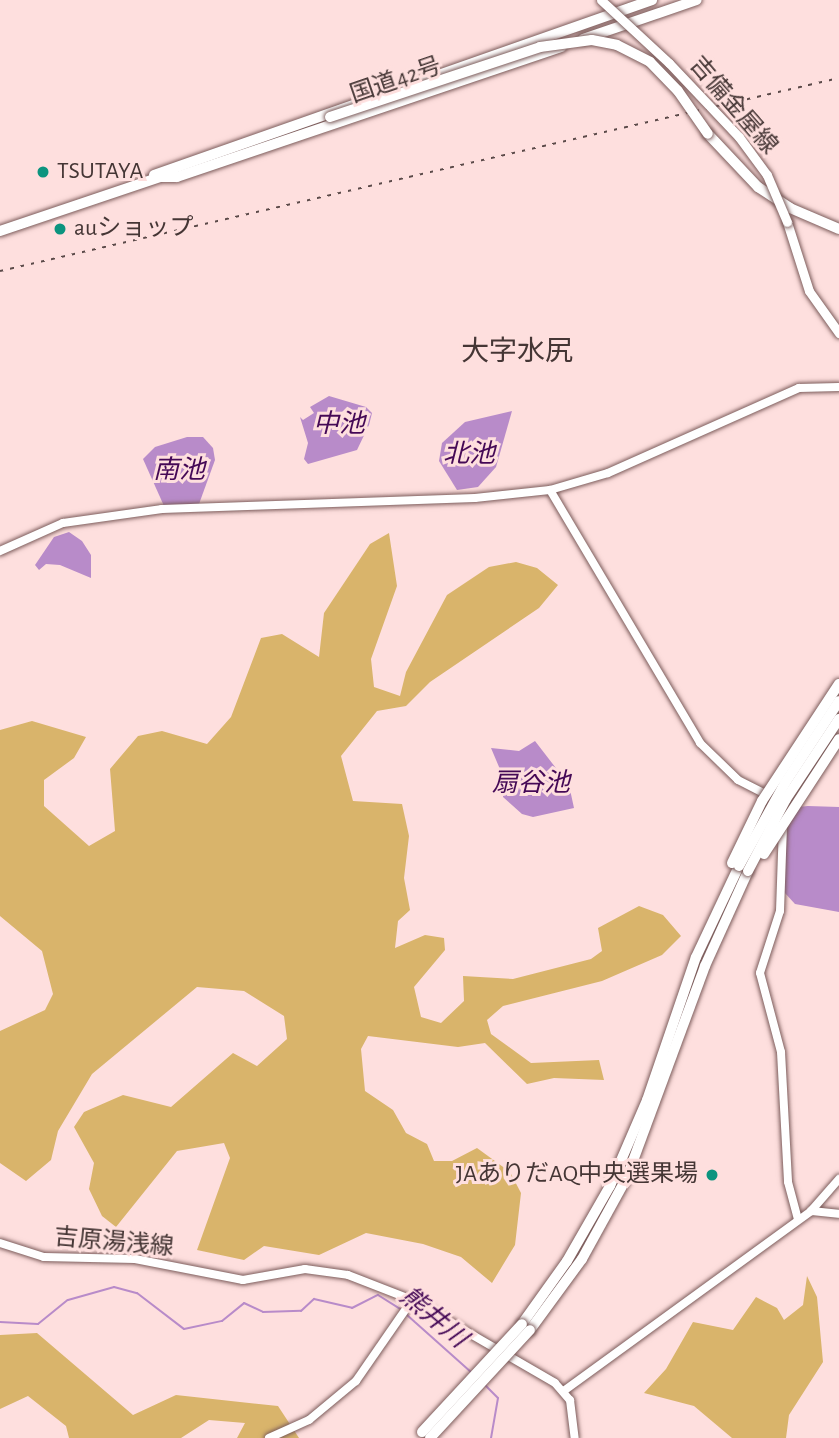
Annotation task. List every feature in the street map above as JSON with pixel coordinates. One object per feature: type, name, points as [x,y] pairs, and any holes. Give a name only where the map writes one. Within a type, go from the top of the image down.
[{"type":"highway","name":"国道42号","points":[[107,197],[229,146],[652,0]]},
{"type":"highway","name":"国道42号","points":[[0,231],[160,177],[203,169],[697,0]]},
{"type":"highway","points":[[160,177],[540,47],[592,40],[617,45],[650,62],[744,175],[776,200],[839,229]]},
{"type":"highway","points":[[422,1436],[526,1327],[582,1259],[627,1177],[743,868],[762,802],[839,684]]},
{"type":"highway","points":[[526,1327],[610,1186],[647,1100],[696,957],[791,773],[839,701]]},
{"type":"highway","points":[[743,868],[839,719]]},
{"type":"highway","points":[[743,868],[839,738]]},
{"type":"main road","name":"吉備金屋線","points":[[601,0],[669,63],[747,146],[773,185],[809,291],[839,333]]},
{"type":"street","points":[[0,551],[63,523],[106,515],[191,508],[475,498],[550,490],[608,473],[799,388],[839,387]]},
{"type":"street","points":[[550,490],[701,743],[717,764],[768,795],[779,808],[783,824],[780,911],[760,972],[781,1052],[788,1182],[798,1219]]},
{"type":"street","points":[[575,1438],[565,1390],[811,1211],[839,1179]]},
{"type":"street","points":[[811,1211],[839,1214]]},
{"type":"street","name":"吉原湯浅線","points":[[0,1243],[44,1257],[135,1258],[243,1280],[330,1270],[412,1300],[565,1390]]},
{"type":"street","points":[[272,1436],[332,1405],[356,1381],[412,1300]]},
{"type":"shaded area","points":[[389,533],[397,586],[371,659],[374,687],[400,696],[406,672],[447,595],[489,567],[516,562],[537,568],[558,585],[539,608],[430,682],[406,706],[377,711],[341,756],[353,801],[402,804],[409,836],[404,878],[410,910],[398,921],[395,948],[425,935],[444,938],[445,950],[414,987],[421,1017],[441,1023],[464,1001],[463,976],[513,979],[591,959],[602,951],[598,928],[639,906],[663,915],[681,936],[662,955],[602,981],[503,1006],[487,1020],[491,1034],[531,1063],[599,1060],[604,1080],[554,1078],[527,1084],[485,1043],[458,1047],[368,1036],[361,1049],[365,1091],[393,1110],[406,1133],[427,1144],[434,1161],[452,1161],[477,1148],[510,1172],[521,1193],[515,1245],[492,1283],[461,1257],[423,1244],[366,1233],[319,1255],[264,1246],[244,1260],[197,1250],[230,1158],[224,1143],[177,1151],[116,1227],[102,1216],[89,1189],[94,1163],[74,1127],[84,1112],[123,1095],[171,1107],[233,1053],[257,1066],[287,1039],[284,1016],[244,991],[197,987],[92,1074],[58,1131],[51,1160],[26,1181],[0,1163],[0,1031],[45,1010],[53,994],[42,951],[0,916],[0,730],[32,721],[86,737],[74,758],[44,780],[44,806],[89,846],[115,831],[110,769],[138,736],[162,731],[207,744],[231,717],[261,638],[282,634],[319,657],[324,613],[370,544]]},
{"type":"shaded area","points":[[807,1276],[817,1297],[823,1362],[789,1415],[786,1438],[732,1438],[694,1406],[644,1393],[666,1369],[693,1322],[733,1330],[756,1297],[777,1308],[784,1320],[803,1305]]},
{"type":"shaded area","points":[[37,1333],[133,1415],[176,1395],[278,1406],[299,1438],[237,1438],[245,1423],[209,1420],[181,1438],[69,1438],[66,1426],[28,1396],[0,1409],[0,1335]]},
{"type":"water","name":"中池","points":[[329,396],[366,407],[372,413],[369,425],[357,450],[308,464],[304,459],[308,443],[300,417],[303,420],[314,413],[310,407]]},
{"type":"water","name":"北池","points":[[512,411],[496,467],[478,487],[457,490],[439,461],[442,443],[465,422]]},
{"type":"water","name":"南池","points":[[187,437],[203,437],[213,448],[215,460],[199,504],[164,506],[143,459],[155,447]]},
{"type":"water","points":[[69,532],[82,541],[91,555],[91,578],[60,565],[46,564],[39,570],[35,565],[54,537]]},
{"type":"water","name":"扇谷池","points":[[535,741],[569,785],[574,808],[533,817],[522,814],[503,797],[502,774],[491,748],[519,751]]},
{"type":"water","points":[[839,807],[839,912],[795,904],[784,892],[788,808]]},
{"type":"waterway","name":"熊井川","points":[[0,1322],[38,1324],[68,1300],[114,1287],[137,1293],[184,1329],[222,1321],[244,1303],[263,1312],[301,1311],[314,1299],[352,1308],[378,1295],[400,1309]]},
{"type":"waterway","name":"熊井川","points":[[407,1315],[471,1372]]},
{"type":"waterway","name":"熊井川","points":[[485,1385],[498,1398],[491,1438]]},
{"type":"railway","points":[[0,271],[839,78]]},
{"type":"place","name":"TSUTAYA","points":[[43,172]]},
{"type":"place","name":"auショップ","points":[[60,229]]},
{"type":"place","name":"JAありだAQ中央選果場","points":[[712,1175]]},
{"type":"district","name":"大字水尻","points":[[517,352]]}]
